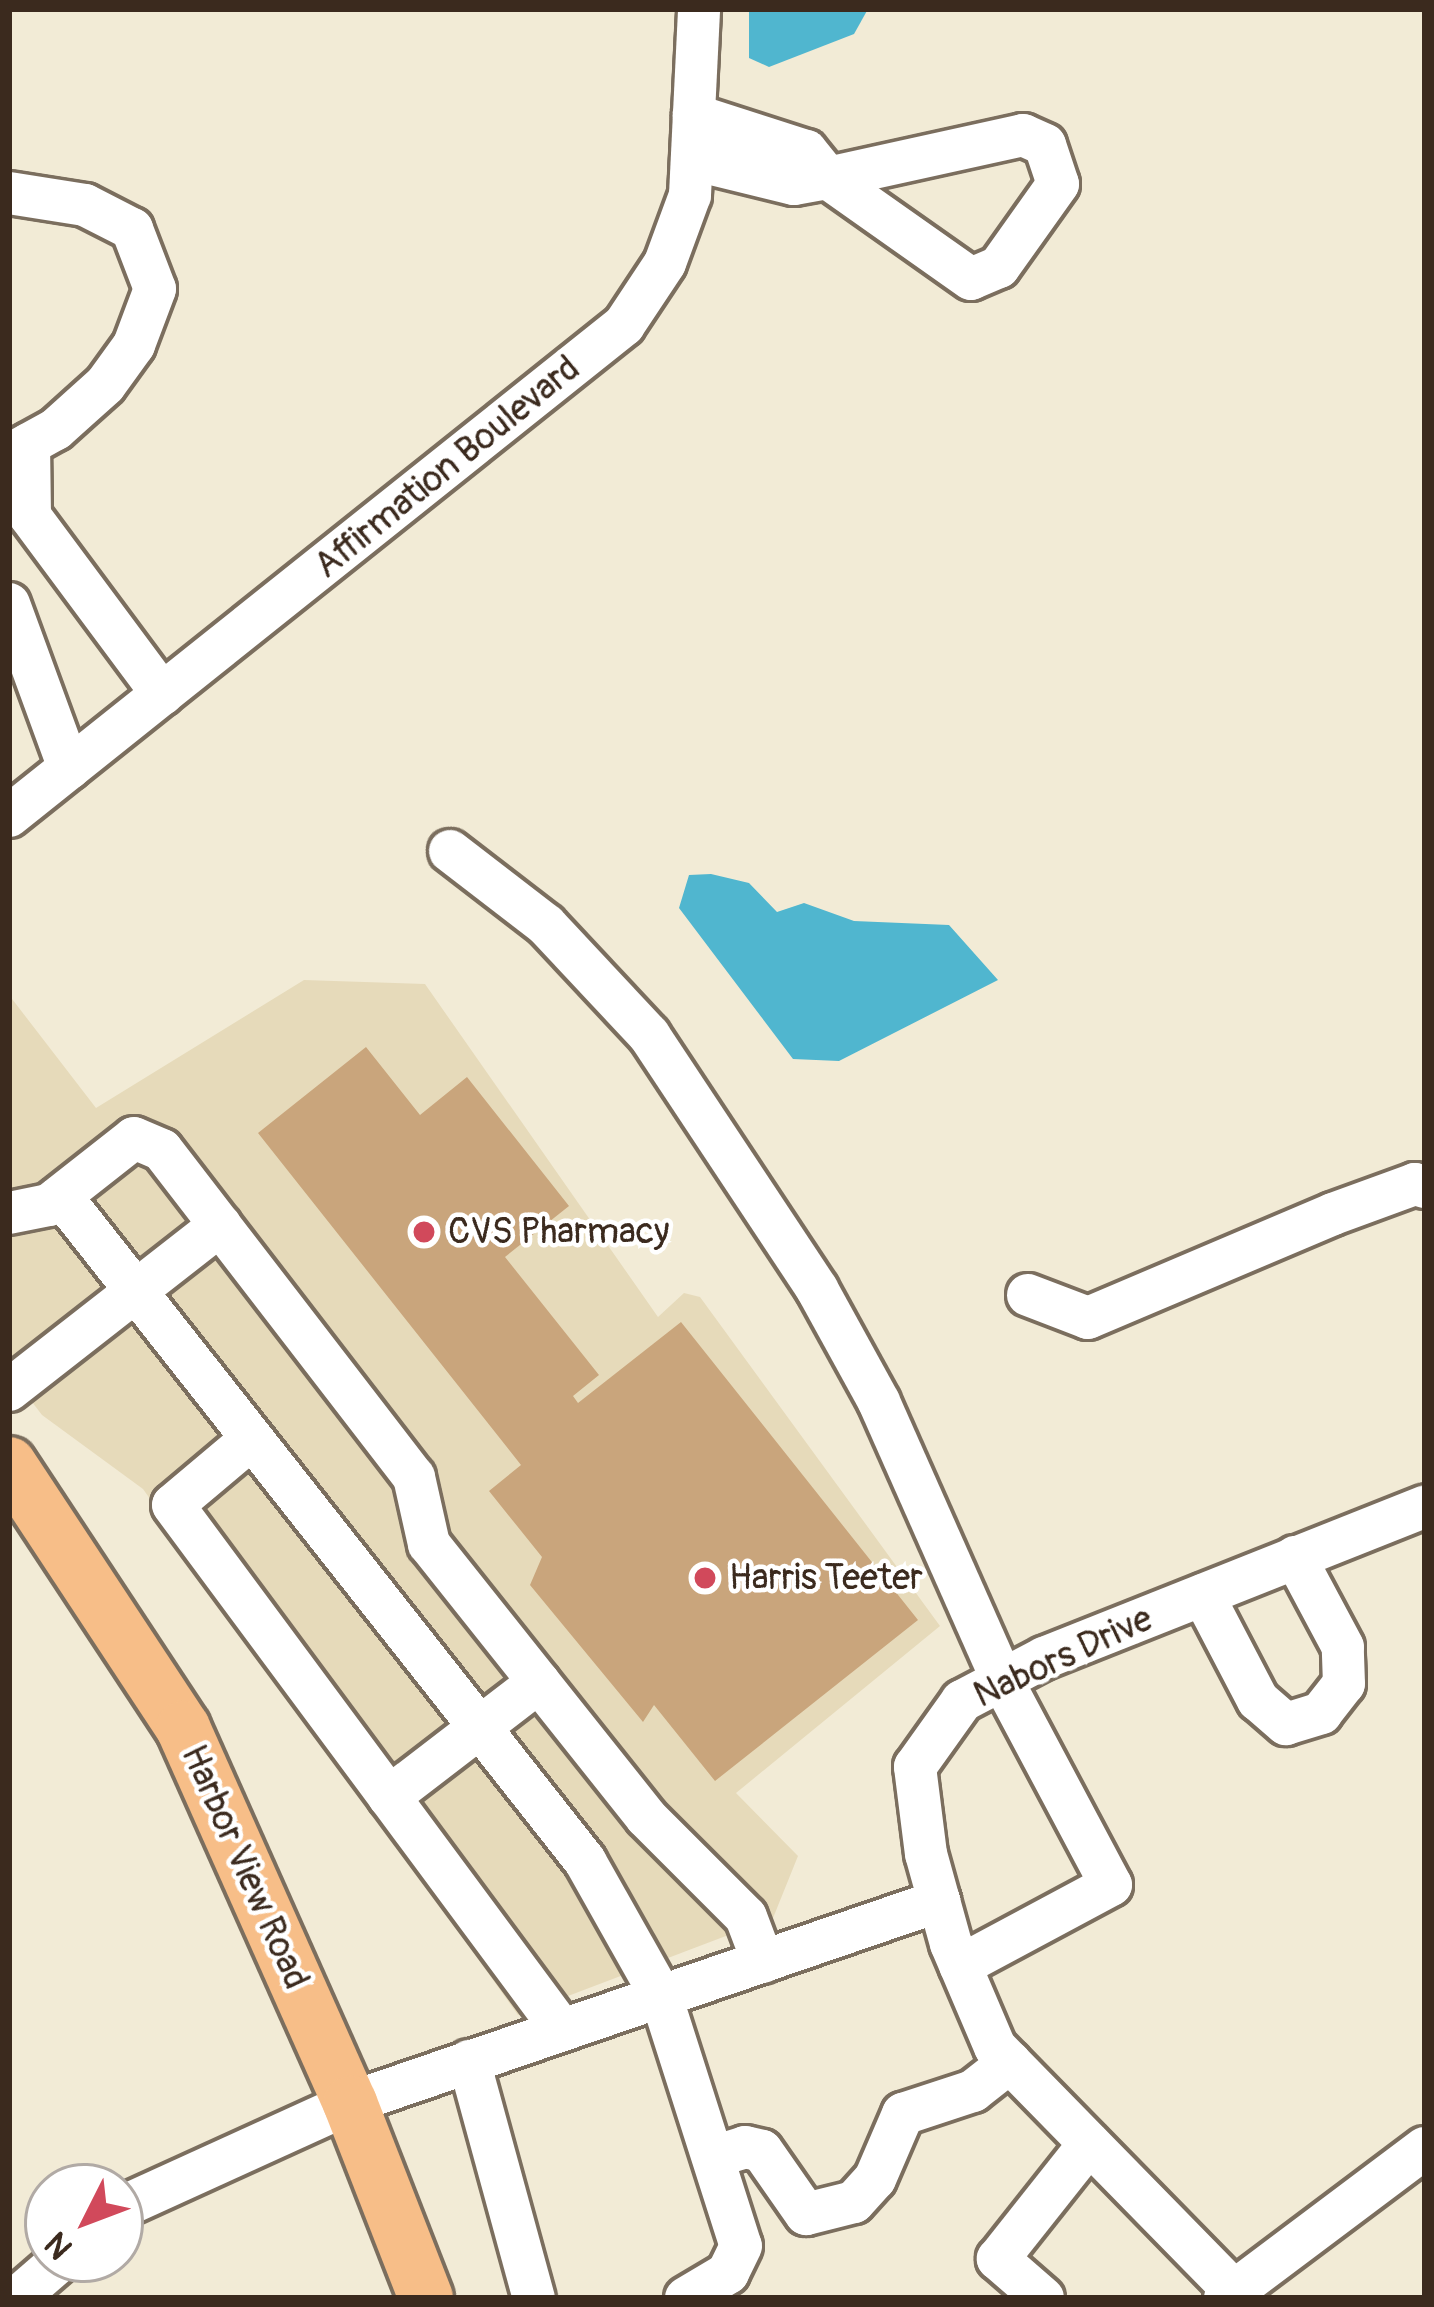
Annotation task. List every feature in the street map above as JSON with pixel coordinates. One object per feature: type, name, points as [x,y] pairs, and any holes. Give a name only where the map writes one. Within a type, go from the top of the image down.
[{"type":"main road","name":"Harbor View Road","points":[[9,1464],[183,1728],[350,2103],[426,2298]]},
{"type":"street","name":"Affirmation Boulevard","points":[[9,816],[624,325],[665,263],[690,195],[699,9]]},
{"type":"street","points":[[692,159],[794,184],[828,178],[1023,135],[1046,145],[1058,184],[999,267],[971,279],[828,178],[806,151],[694,115]]},
{"type":"street","points":[[9,193],[85,205],[132,230],[155,289],[134,345],[106,385],[19,450],[30,516],[162,694]]},
{"type":"street","points":[[9,604],[69,768]]},
{"type":"street","points":[[450,851],[546,925],[649,1035],[817,1289],[879,1402],[1002,1680],[1111,1885],[960,1966]]},
{"type":"street","points":[[9,1214],[61,1196],[134,1138],[149,1139],[414,1477],[429,1544],[646,1817],[746,1917],[763,1962]]},
{"type":"street","points":[[1028,1295],[1088,1318],[1333,1214],[1425,1187]]},
{"type":"street","points":[[61,1196],[249,1441],[585,1861],[662,1996],[741,2246],[728,2273],[686,2298]]},
{"type":"street","points":[[9,1390],[220,1225]]},
{"type":"street","points":[[249,1441],[173,1504],[562,2030]]},
{"type":"street","name":"Nabors Drive","points":[[1229,2294],[1010,2062],[960,1966],[939,1901],[915,1767],[962,1701],[1002,1680],[1425,1506]]},
{"type":"street","points":[[1203,1594],[1258,1700],[1286,1724],[1321,1713],[1344,1684],[1343,1646],[1295,1558]]},
{"type":"street","points":[[389,1797],[538,1682]]},
{"type":"street","points":[[144,2197],[350,2103],[939,1901]]},
{"type":"street","points":[[470,2061],[534,2298]]},
{"type":"street","points":[[713,2157],[745,2146],[762,2151],[806,2214],[854,2202],[875,2179],[903,2114],[973,2091],[1010,2062]]},
{"type":"street","points":[[1043,2298],[998,2259],[1088,2144]]},
{"type":"street","points":[[1229,2294],[1425,2148]]},
{"type":"shaded area","points":[[304,980],[425,984],[658,1317],[684,1293],[700,1297],[940,1626],[736,1793],[798,1856],[773,1918],[518,2015],[143,1489],[42,1415],[9,1372],[9,995],[96,1108]]},
{"type":"water","points":[[749,9],[868,9],[854,34],[769,67],[749,58]]},
{"type":"water","points":[[711,874],[749,883],[777,912],[804,903],[854,921],[949,925],[998,980],[839,1061],[793,1059],[679,908],[689,875]]},
{"type":"building","points":[[366,1047],[420,1115],[467,1077],[569,1206],[505,1257],[599,1375],[573,1396],[578,1403],[681,1322],[918,1620],[715,1781],[654,1705],[643,1722],[530,1585],[542,1557],[489,1491],[521,1465],[258,1133]]},
{"type":"place","name":"CVS Pharmacy","points":[[424,1232]]},
{"type":"place","name":"Harris Teeter","points":[[705,1578]]}]
